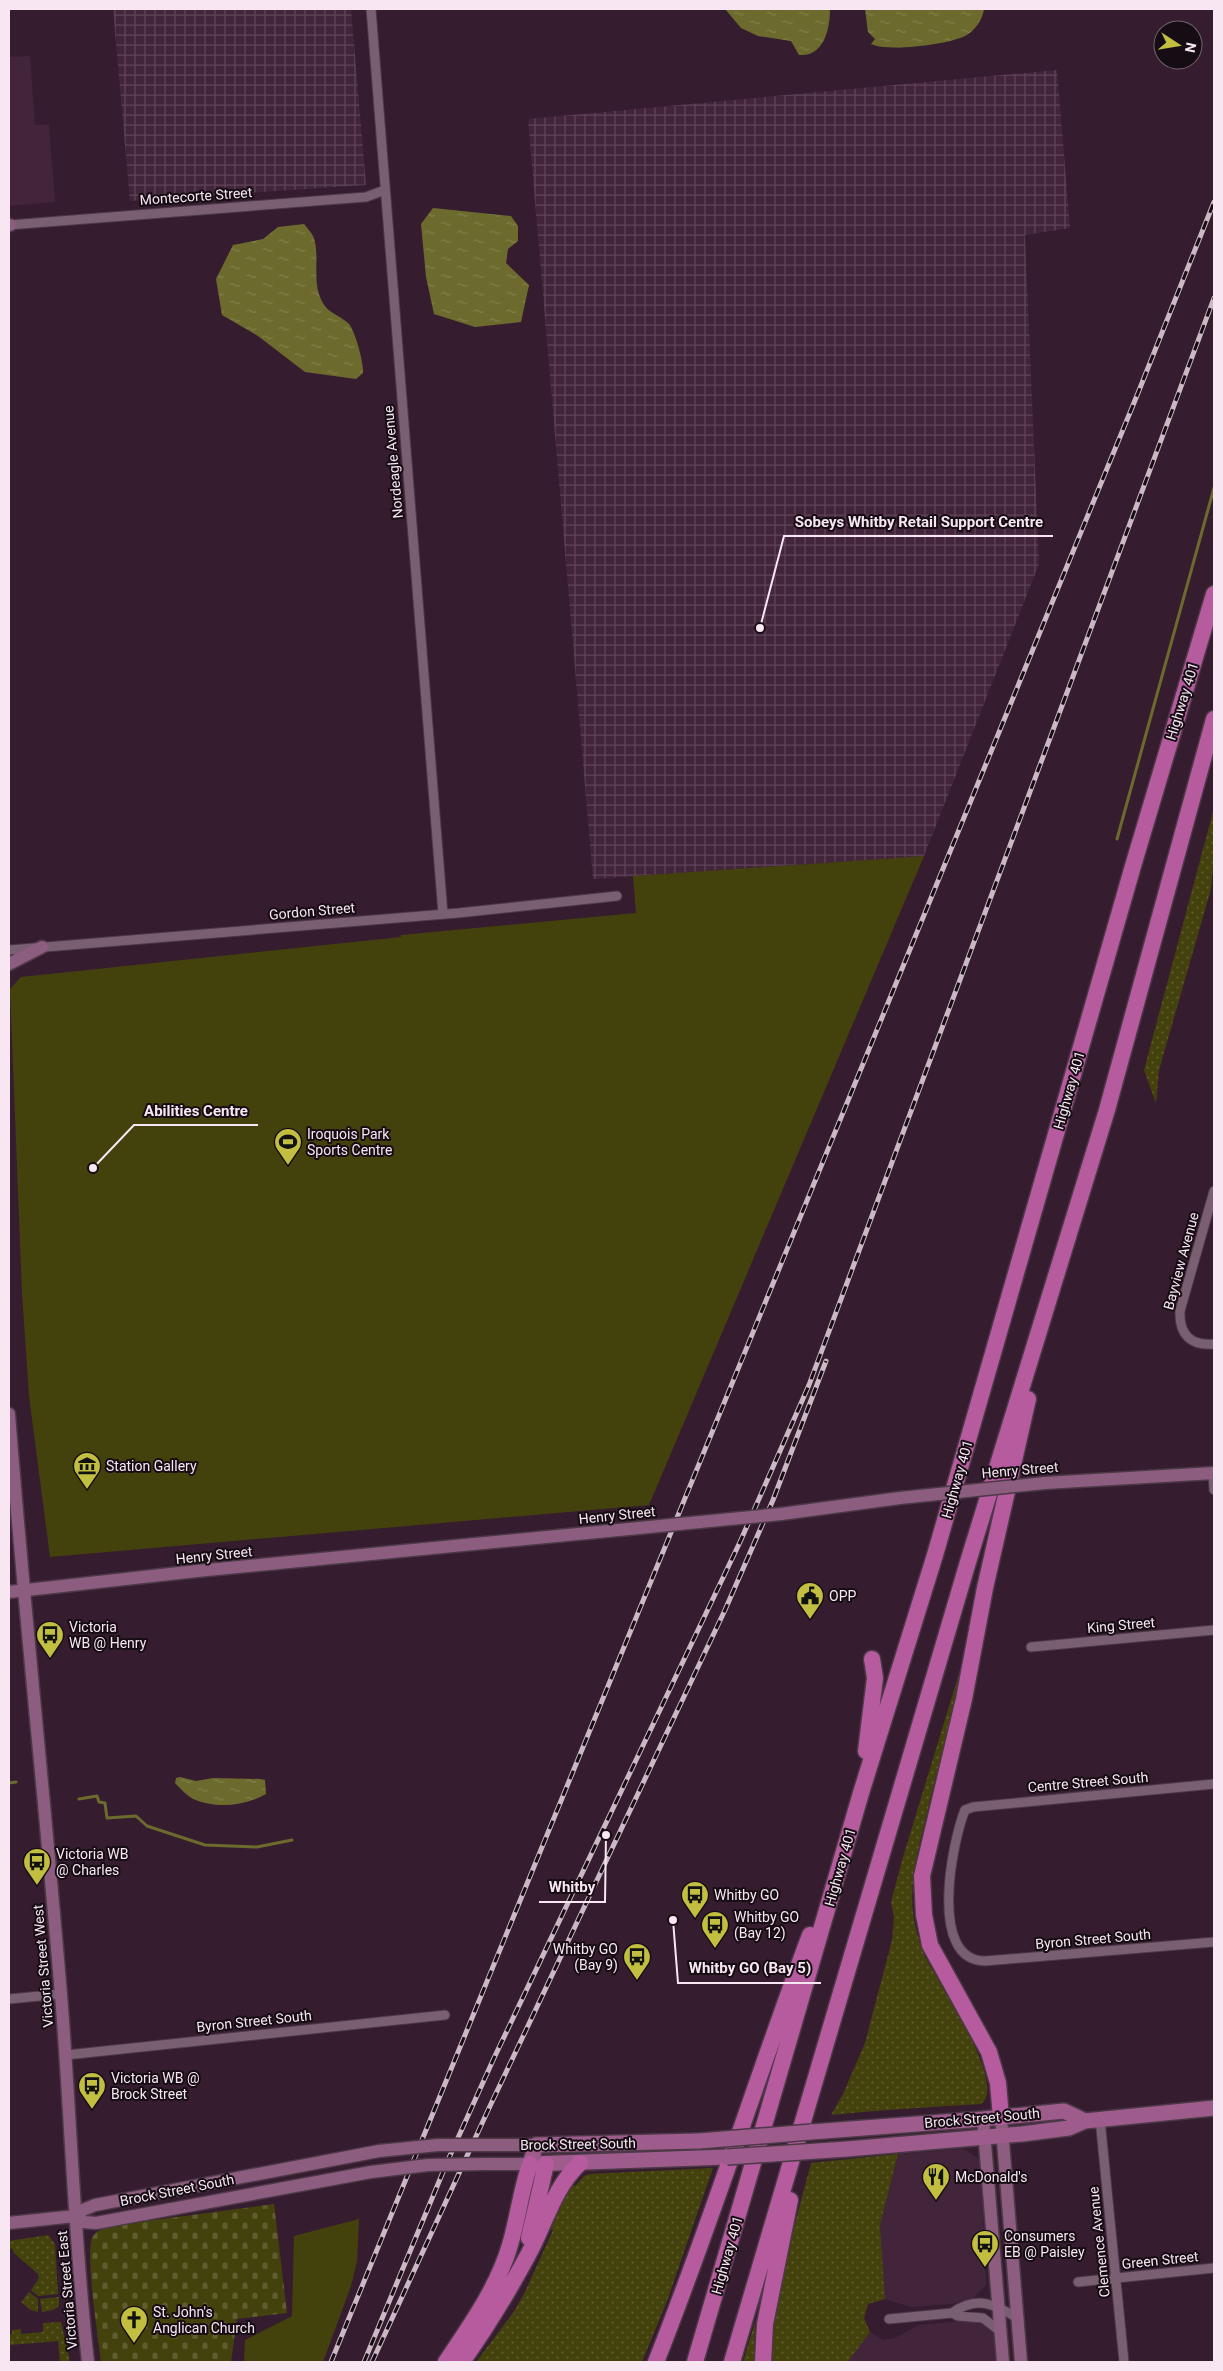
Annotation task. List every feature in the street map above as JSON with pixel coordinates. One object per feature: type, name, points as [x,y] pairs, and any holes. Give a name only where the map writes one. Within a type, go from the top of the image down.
[{"type":"highway","name":"Highway 401","points":[[696,2362],[860,1796],[935,1555],[1133,866],[1214,594]]},
{"type":"highway","points":[[1001,2117],[998,2083],[990,2052],[930,1945],[924,1914],[922,1876],[964,1699],[985,1588],[1014,1456],[1036,1369],[1214,719]]},
{"type":"highway","points":[[732,2362],[968,1562],[1107,1110]]},
{"type":"highway","points":[[656,2362],[724,2183],[770,2044],[860,1796],[875,1678],[872,1659]]},
{"type":"highway","points":[[763,2362],[765,2324],[791,2193],[862,1920]]},
{"type":"highway","points":[[462,2362],[498,2308],[518,2273],[565,2179],[580,2163]]},
{"type":"highway","points":[[518,2273],[527,2244],[538,2164]]},
{"type":"highway","points":[[446,2362],[485,2300],[503,2265],[510,2246],[524,2182],[538,2164]]},
{"type":"main road","points":[[9,964],[42,948]]},
{"type":"main road","name":"Victoria Street West","points":[[9,1414],[23,1591],[61,1994],[75,2216]]},
{"type":"main road","name":"Henry Street","points":[[9,1592],[197,1571],[781,1514],[900,1498],[1045,1483],[1214,1473]]},
{"type":"main road","name":"Brock Street South","points":[[75,2216],[84,2222],[96,2223],[371,2172],[428,2166],[580,2163],[726,2157],[848,2149],[1003,2136],[1069,2128],[1093,2120],[1214,2108]]},
{"type":"main road","name":"Brock Street South","points":[[9,2223],[75,2216],[95,2205],[380,2151],[438,2145],[544,2146],[699,2141],[1064,2111],[1093,2120]]},
{"type":"main road","points":[[1001,2117],[1022,2362]]},
{"type":"main road","points":[[984,2119],[1003,2362]]},
{"type":"main road","points":[[538,2164],[544,2146]]},
{"type":"main road","name":"Victoria Street East","points":[[75,2216],[88,2362]]},
{"type":"street","name":"Nordeagle Avenue","points":[[371,9],[443,914]]},
{"type":"street","name":"Montecorte Street","points":[[9,225],[366,197],[385,190]]},
{"type":"street","name":"Gordon Street","points":[[9,950],[443,914],[617,896]]},
{"type":"street","name":"Bayview Avenue","points":[[1214,1191],[1180,1311],[1180,1322],[1184,1333],[1190,1339],[1202,1345],[1214,1344]]},
{"type":"street","points":[[1214,1473],[1214,1490]]},
{"type":"street","name":"King Street","points":[[1031,1647],[1214,1630]]},
{"type":"street","name":"Centre Street South","points":[[974,1960],[962,1954],[950,1920],[948,1902],[950,1867],[965,1810],[973,1807],[1214,1784]]},
{"type":"street","name":"Byron Street South","points":[[974,1960],[985,1961],[1214,1942]]},
{"type":"street","points":[[9,1999],[61,1994]]},
{"type":"street","name":"Byron Street South","points":[[66,2055],[445,2015]]},
{"type":"street","name":"Clemence Avenue","points":[[1093,2120],[1116,2279],[1124,2362]]},
{"type":"street","name":"Green Street","points":[[1078,2282],[1214,2268]]},
{"type":"street","points":[[889,2319],[952,2313],[963,2306],[985,2303],[999,2306],[1019,2319]]},
{"type":"street","points":[[952,2313],[958,2316],[983,2318],[1001,2332]]},
{"type":"shaded area","points":[[113,9],[351,9],[366,185],[130,201]]},
{"type":"shaded area","points":[[30,56],[35,125],[49,125],[55,202],[9,206],[9,57]]},
{"type":"shaded area","points":[[1057,70],[1070,228],[1025,235],[1039,564],[924,856],[593,879],[528,119]]},
{"type":"shaded area","points":[[962,2149],[971,2153],[979,2160],[981,2167],[986,2285],[972,2300],[951,2304],[911,2307],[885,2299],[880,2225],[898,2154]]},
{"type":"shaded area","points":[[972,2320],[980,2321],[992,2330],[995,2336],[998,2362],[848,2362],[870,2332],[883,2340],[895,2338],[919,2325]]},
{"type":"green space","points":[[1214,808],[1214,855],[1211,889],[1159,1070],[1156,1103],[1144,1070]]},
{"type":"green space","points":[[924,856],[649,1505],[50,1557],[29,1396],[22,1293],[10,989],[21,977],[401,937],[401,935],[636,913],[633,876]]},
{"type":"green space","points":[[965,1654],[917,1856],[912,1899],[916,1929],[924,1954],[978,2054],[985,2076],[987,2093],[981,2104],[831,2115],[843,2094],[865,2043],[892,1940],[894,1917],[891,1902]]},
{"type":"green space","points":[[898,2154],[880,2225],[885,2299],[868,2304],[864,2318],[870,2332],[848,2362],[770,2362],[777,2291],[811,2163]]},
{"type":"green space","points":[[713,2168],[667,2301],[642,2362],[476,2362],[513,2313],[524,2294],[553,2230],[548,2228],[571,2184],[575,2186],[584,2176],[590,2174]]},
{"type":"green space","points":[[274,2204],[287,2313],[237,2319],[231,2362],[101,2362],[90,2259],[93,2236],[96,2233],[109,2226]]},
{"type":"green space","points":[[359,2219],[357,2261],[351,2286],[323,2362],[244,2362],[245,2340],[292,2316],[294,2236]]},
{"type":"green space","points":[[48,2235],[55,2244],[58,2294],[38,2296],[31,2290],[39,2278],[38,2274],[14,2253],[12,2248],[9,2249],[9,2241]]},
{"type":"green space","points":[[29,2292],[38,2299],[38,2312],[31,2310],[21,2302]]},
{"type":"green space","points":[[59,2297],[59,2306],[53,2310],[42,2312],[40,2299]]},
{"type":"green space","points":[[61,2322],[70,2362],[60,2362],[58,2341],[9,2345],[9,2335],[12,2334],[12,2330],[21,2329],[21,2334],[43,2332],[43,2323]]},
{"type":"green space","points":[[755,2322],[754,2362],[743,2362]]},
{"type":"water","points":[[725,9],[830,9],[829,25],[820,47],[808,54],[799,55],[791,41],[758,36],[741,28]]},
{"type":"water","points":[[865,9],[984,9],[978,25],[965,36],[931,45],[890,47],[871,44],[875,39],[868,32]]},
{"type":"water","points":[[433,208],[511,216],[518,226],[518,241],[508,249],[506,263],[529,285],[521,322],[475,327],[434,314],[426,277],[421,224]]},
{"type":"water","points":[[304,224],[312,234],[315,242],[317,288],[321,300],[327,309],[348,323],[356,339],[363,373],[356,379],[305,372],[258,336],[222,315],[216,279],[233,245],[263,239],[278,227]]},
{"type":"water","points":[[180,1777],[196,1781],[213,1778],[260,1779],[265,1780],[266,1794],[249,1801],[230,1805],[211,1804],[193,1799],[186,1793],[175,1783],[176,1778]]},
{"type":"waterway","points":[[1117,839],[1214,488]]},
{"type":"waterway","points":[[9,1783],[16,1782]]},
{"type":"waterway","points":[[79,1799],[97,1796],[99,1802],[105,1803],[107,1818],[136,1816],[147,1826],[205,1845],[257,1847],[292,1840]]},
{"type":"railway","points":[[331,2362],[1138,393],[1214,202]]},
{"type":"railway","points":[[364,2362],[448,2160],[494,2058],[740,1542],[809,1385],[1214,298]]},
{"type":"railway","points":[[372,2362],[490,2106],[725,1610],[773,1500],[826,1361]]},
{"type":"place","name":"Sobeys Whitby Retail Support Centre","points":[[760,628]]},
{"type":"place","name":"Iroquois Park Sports Centre","points":[[288,1166]]},
{"type":"place","name":"Abilities Centre","points":[[93,1168]]},
{"type":"place","name":"Station Gallery","points":[[87,1490]]},
{"type":"place","name":"OPP","points":[[810,1620]]},
{"type":"place","name":"Victoria WB @ Henry","points":[[50,1659]]},
{"type":"place","name":"Whitby","points":[[606,1835]]},
{"type":"place","name":"Victoria WB @ Charles","points":[[37,1886]]},
{"type":"place","name":"Whitby GO","points":[[695,1919]]},
{"type":"place","name":"Whitby GO (Bay 5)","points":[[673,1920]]},
{"type":"place","name":"Whitby GO (Bay 12)","points":[[715,1949]]},
{"type":"place","name":"Whitby GO (Bay 9)","points":[[637,1981]]},
{"type":"place","name":"Victoria WB @ Brock Street","points":[[92,2110]]},
{"type":"place","name":"McDonald's","points":[[936,2201]]},
{"type":"place","name":"Consumers EB @ Paisley","points":[[985,2268]]},
{"type":"place","name":"St. John's Anglican Church","points":[[134,2344]]}]
